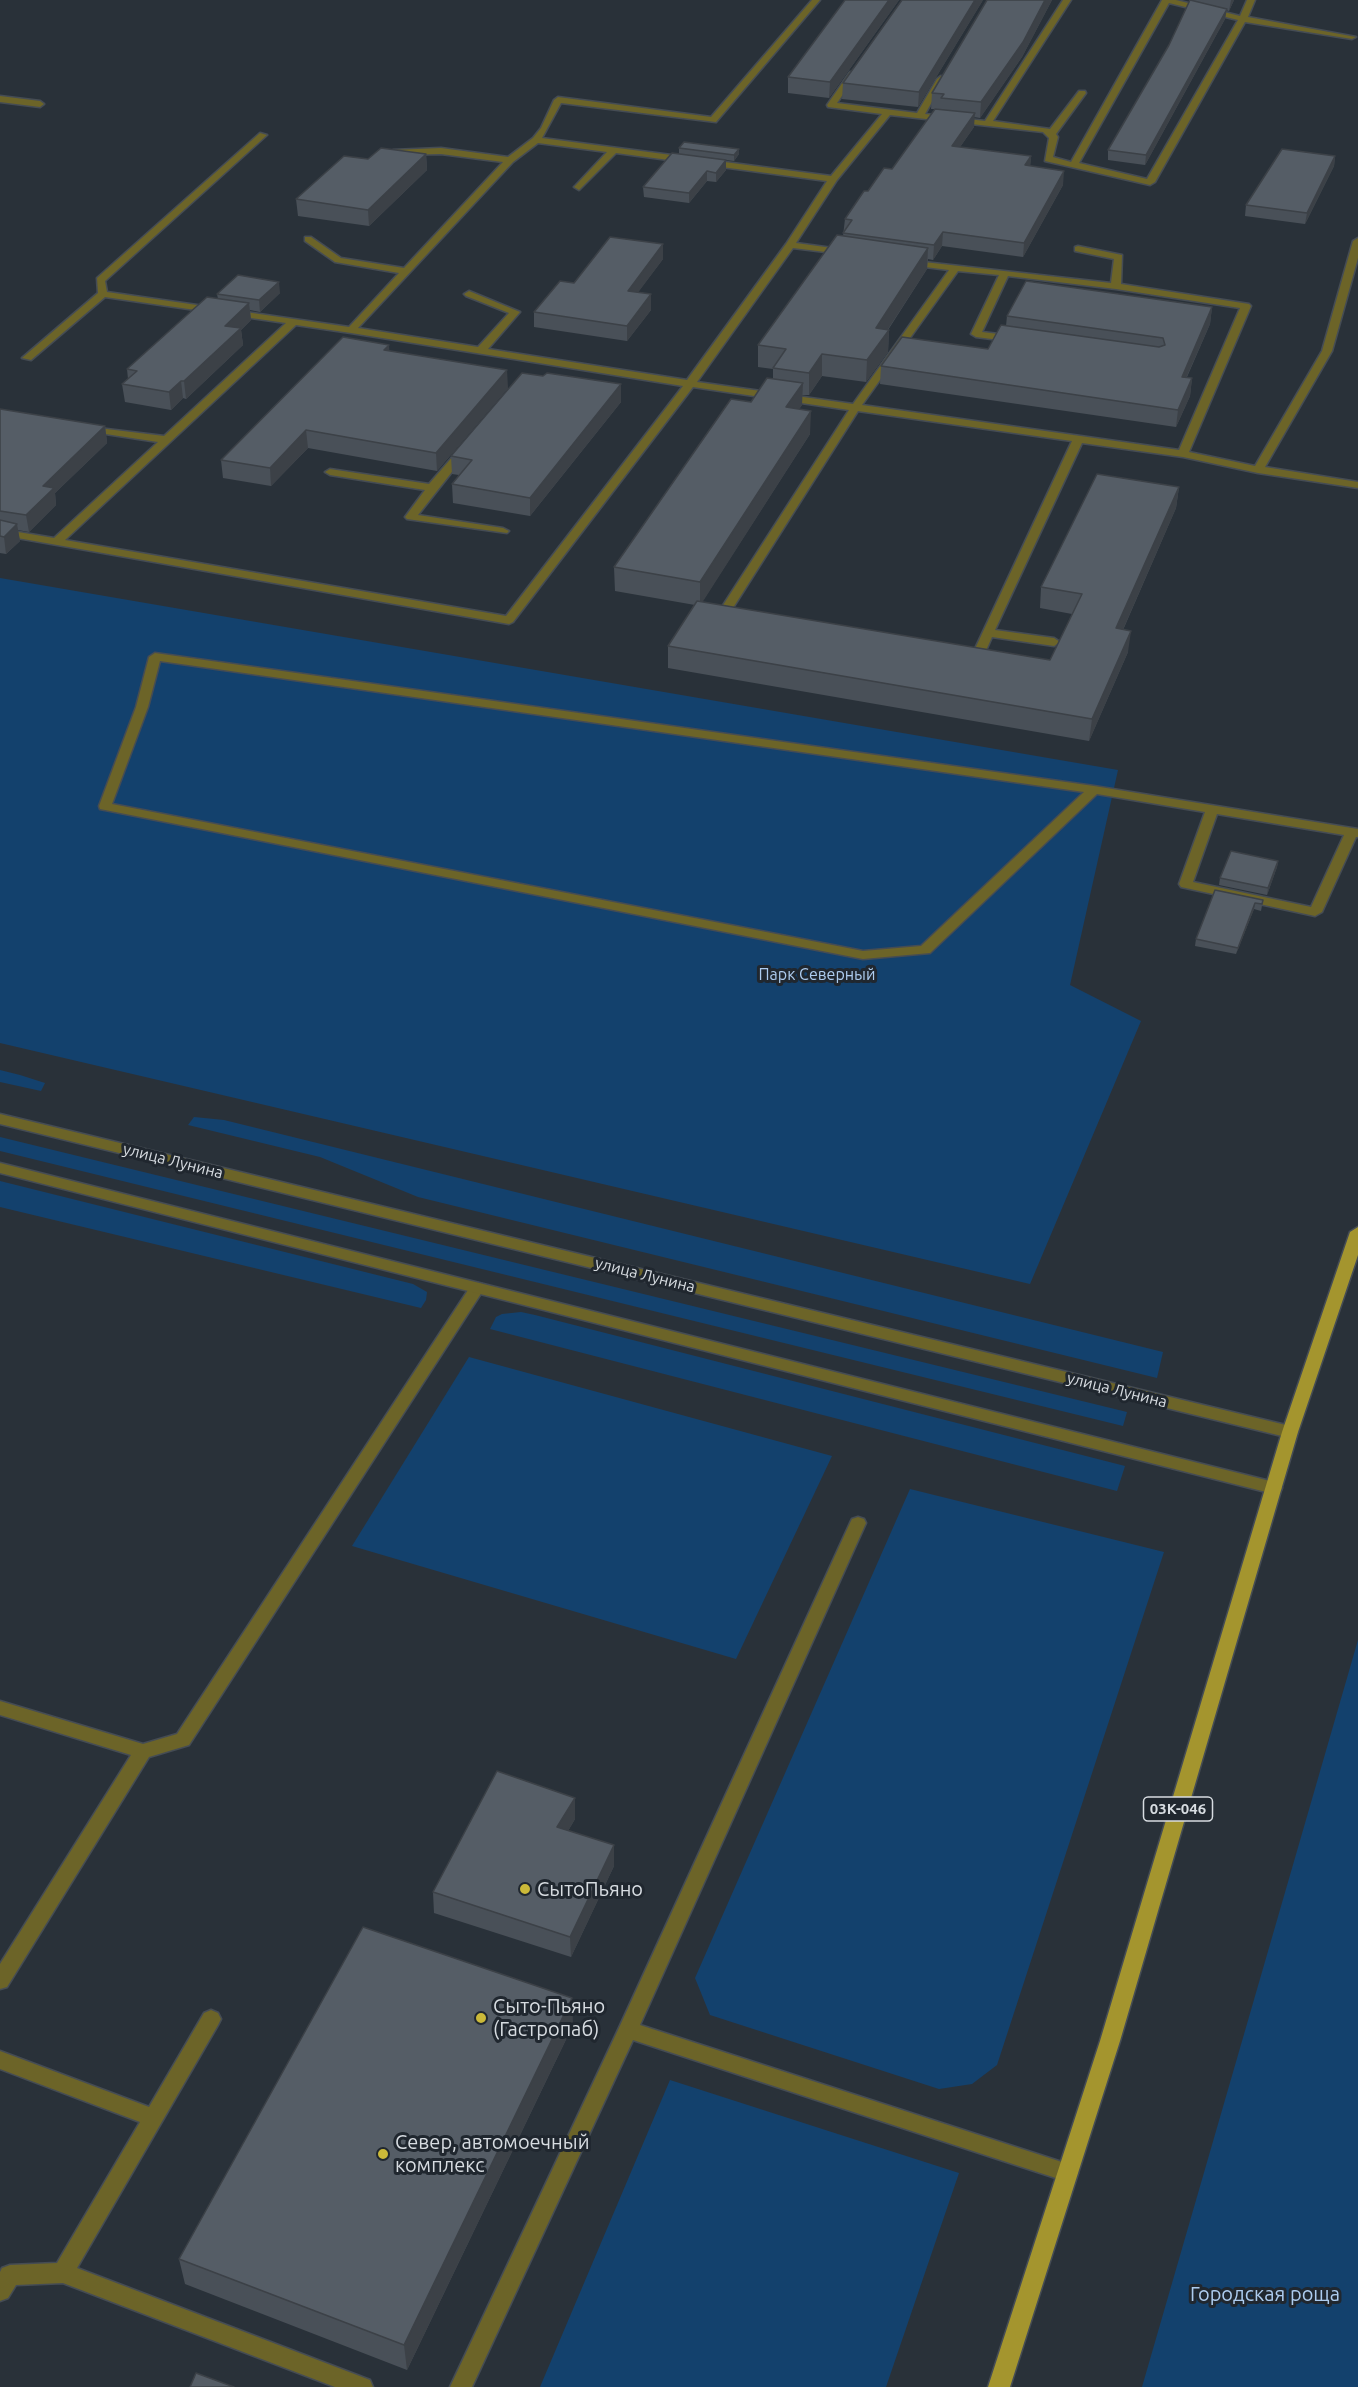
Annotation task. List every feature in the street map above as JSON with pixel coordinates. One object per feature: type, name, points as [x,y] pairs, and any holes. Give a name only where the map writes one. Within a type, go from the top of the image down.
[{"type":"main road","name":"03К-046","points":[[999,2387],[1110,2041],[1290,1432],[1358,1232]]},
{"type":"street","points":[[351,330],[510,160],[536,140],[545,128],[558,100],[713,120],[816,0]]},
{"type":"street","points":[[988,123],[1067,0]]},
{"type":"street","points":[[1074,165],[1166,0],[1243,19],[1352,37]]},
{"type":"street","points":[[858,67],[831,105],[1045,130],[1054,137],[1048,159],[1150,182],[1243,19],[1251,0]]},
{"type":"street","points":[[920,115],[948,67]]},
{"type":"street","points":[[1051,134],[1082,93]]},
{"type":"street","points":[[0,99],[40,104]]},
{"type":"street","points":[[0,532],[508,620],[690,384],[790,245],[833,179],[888,112]]},
{"type":"street","points":[[103,294],[100,280],[263,135]]},
{"type":"street","points":[[536,140],[833,179]]},
{"type":"street","points":[[579,187],[614,150]]},
{"type":"street","points":[[396,152],[441,151],[510,160]]},
{"type":"street","points":[[308,239],[338,260],[400,270]]},
{"type":"street","points":[[1257,470],[1327,351],[1358,241]]},
{"type":"street","points":[[790,245],[861,255]]},
{"type":"street","points":[[1078,249],[1119,257],[1116,286]]},
{"type":"street","points":[[896,260],[1116,286],[1246,306],[1184,454]]},
{"type":"street","points":[[747,617],[724,613],[855,408],[955,268]]},
{"type":"street","points":[[1004,274],[976,334],[1021,340]]},
{"type":"street","points":[[27,358],[103,294],[480,351],[536,365],[690,384],[1078,441],[1184,454],[1257,470],[1358,485]]},
{"type":"street","points":[[469,294],[515,312],[480,351]]},
{"type":"street","points":[[56,542],[292,322]]},
{"type":"street","points":[[78,426],[166,440]]},
{"type":"street","points":[[955,651],[978,655],[1078,441]]},
{"type":"street","points":[[470,442],[411,517],[503,531]]},
{"type":"street","points":[[330,472],[432,488]]},
{"type":"street","points":[[988,633],[1054,642]]},
{"type":"street","points":[[1094,790],[926,950],[862,955],[105,806],[142,707],[155,657],[1094,790],[1354,833],[1316,912],[1186,884],[1212,810]]},
{"type":"street","name":"улица Лунина","points":[[0,1119],[1290,1432]]},
{"type":"street","points":[[0,1168],[1274,1488]]},
{"type":"street","points":[[0,1708],[143,1751],[183,1740],[477,1288]]},
{"type":"street","points":[[460,2387],[628,2030],[858,1523]]},
{"type":"street","points":[[0,1980],[143,1751]]},
{"type":"street","points":[[63,2273],[211,2019]]},
{"type":"street","points":[[628,2030],[1068,2173]]},
{"type":"street","points":[[0,2060],[153,2118]]},
{"type":"street","points":[[0,2291],[10,2275],[63,2273],[362,2387]]},
{"type":"green space","name":"Парк Северный","points":[[0,578],[1118,770],[1070,985],[1141,1021],[1030,1284],[0,1043]]},
{"type":"green space","points":[[0,1070],[45,1083],[41,1091],[0,1082]]},
{"type":"green space","points":[[194,1117],[224,1120],[1163,1352],[1157,1378],[418,1197],[320,1157],[188,1125]]},
{"type":"green space","points":[[0,1137],[1127,1412],[1123,1426],[0,1151]]},
{"type":"green space","points":[[0,1181],[413,1284],[427,1292],[426,1300],[421,1308],[0,1207]]},
{"type":"green space","points":[[521,1312],[1125,1466],[1117,1491],[490,1329],[496,1317]]},
{"type":"green space","points":[[469,1357],[832,1456],[736,1659],[352,1546]]},
{"type":"green space","points":[[910,1489],[1164,1552],[997,2065],[972,2084],[939,2089],[710,2015],[695,1978]]},
{"type":"green space","name":"Городская роща","points":[[1358,1640],[1358,2387],[1142,2387]]},
{"type":"green space","points":[[670,2080],[959,2173],[886,2387],[540,2387]]},
{"type":"building","points":[[845,0],[889,0],[830,82],[788,77]]},
{"type":"building","points":[[902,0],[975,0],[919,92],[843,83]]},
{"type":"building","points":[[987,0],[1045,0],[1023,42],[981,102],[941,98],[944,94],[932,93]]},
{"type":"building","points":[[1190,0],[1227,9],[1146,155],[1108,150],[1169,45]]},
{"type":"building","points":[[935,109],[975,113],[952,146],[1031,156],[1025,165],[1064,171],[1024,243],[943,232],[934,245],[843,233],[852,220],[845,219],[864,191],[868,191],[884,168],[892,169]]},
{"type":"building","points":[[684,142],[739,149],[734,155],[679,148]]},
{"type":"building","points":[[381,148],[426,154],[368,210],[296,199],[344,156],[368,159]]},
{"type":"building","points":[[1282,149],[1335,156],[1307,213],[1246,205]]},
{"type":"building","points":[[672,153],[726,160],[716,173],[707,171],[689,193],[643,187]]},
{"type":"building","points":[[837,235],[928,248],[876,328],[889,330],[867,360],[822,354],[809,373],[773,368],[786,349],[758,345]]},
{"type":"building","points":[[610,237],[663,244],[628,291],[651,294],[627,326],[534,312],[560,281],[574,283]]},
{"type":"building","points":[[238,275],[279,282],[259,300],[217,294]]},
{"type":"building","points":[[1026,281],[1212,307],[1182,377],[1192,378],[1178,410],[881,366],[902,337],[988,349],[1001,325],[1159,347],[1165,345],[1163,338],[1007,316]]},
{"type":"building","points":[[207,297],[249,303],[225,326],[241,328],[169,392],[122,384],[137,371],[127,369]]},
{"type":"building","points":[[343,337],[389,345],[384,350],[507,370],[436,453],[306,430],[270,468],[221,460]]},
{"type":"building","points":[[522,373],[543,376],[547,373],[621,384],[530,498],[452,484],[472,460],[451,456]]},
{"type":"building","points":[[767,378],[803,383],[786,407],[811,411],[700,582],[614,567],[731,399],[751,402]]},
{"type":"building","points":[[0,409],[105,426],[43,486],[54,488],[26,515],[0,511]]},
{"type":"building","points":[[1097,474],[1179,487],[1116,628],[1131,631],[1092,719],[668,646],[697,601],[1050,660],[1082,594],[1041,587]]},
{"type":"building","points":[[0,520],[17,524],[4,537],[0,536]]},
{"type":"building","points":[[1231,851],[1278,861],[1268,888],[1220,878]]},
{"type":"building","points":[[1215,890],[1263,900],[1262,904],[1255,903],[1238,948],[1196,939]]},
{"type":"building","name":"СытоПьяно","points":[[497,1771],[575,1798],[557,1827],[614,1845],[570,1937],[433,1892]]},
{"type":"building","name":"Север, автомоечный комплекс","points":[[363,1927],[572,1998],[404,2345],[179,2259]]},
{"type":"building","points":[[196,2373],[234,2387],[190,2387]]},
{"type":"place","name":"СытоПьяно","points":[[525,1889]]},
{"type":"place","name":"Сыто-Пьяно (Гастропаб)","points":[[481,2018]]},
{"type":"place","name":"Север, автомоечный комплекс","points":[[383,2154]]}]
